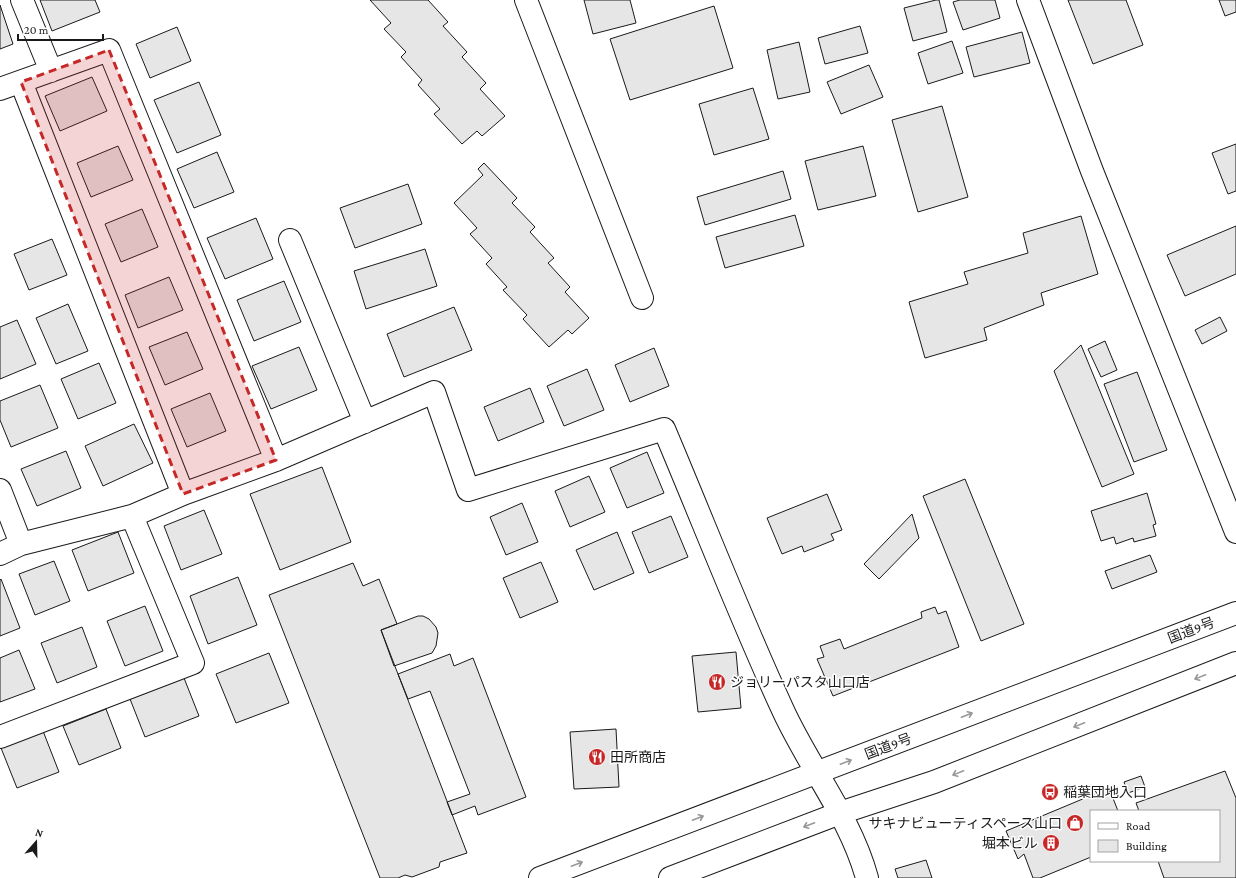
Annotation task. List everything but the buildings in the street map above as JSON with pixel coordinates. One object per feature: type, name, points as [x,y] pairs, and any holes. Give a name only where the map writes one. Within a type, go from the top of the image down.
[{"type":"main road","points":[[22,0],[51,71]]},
{"type":"main road","points":[[526,0],[642,298]]},
{"type":"main road","points":[[1028,0],[1092,172],[1236,532]]},
{"type":"main road","points":[[0,89],[109,50],[276,460]]},
{"type":"main road","points":[[21,82],[183,494]]},
{"type":"main road","points":[[290,240],[365,422]]},
{"type":"main road","points":[[0,554],[21,544],[132,516],[183,494],[276,460],[434,392],[468,490],[664,428],[782,709],[840,813],[863,864],[867,878]]},
{"type":"main road","points":[[0,490],[21,544]]},
{"type":"main road","points":[[0,737],[193,663],[132,516]]},
{"type":"main road","name":"国道9号","points":[[540,878],[1236,613]]},
{"type":"main road","points":[[670,878],[840,813],[934,782],[1236,663]]},
{"type":"highlighted area","points":[[109,50],[276,460],[183,494],[21,82]]},
{"type":"place","name":"ジョリーパスタ山口店","points":[[717,682]]},
{"type":"place","name":"田所商店","points":[[597,757]]},
{"type":"place","name":"稲葉団地入口","points":[[1050,792]]},
{"type":"place","name":"サキナビューティスペース山口","points":[[1075,823]]},
{"type":"place","name":"堀本ビル","points":[[1051,843]]}]
